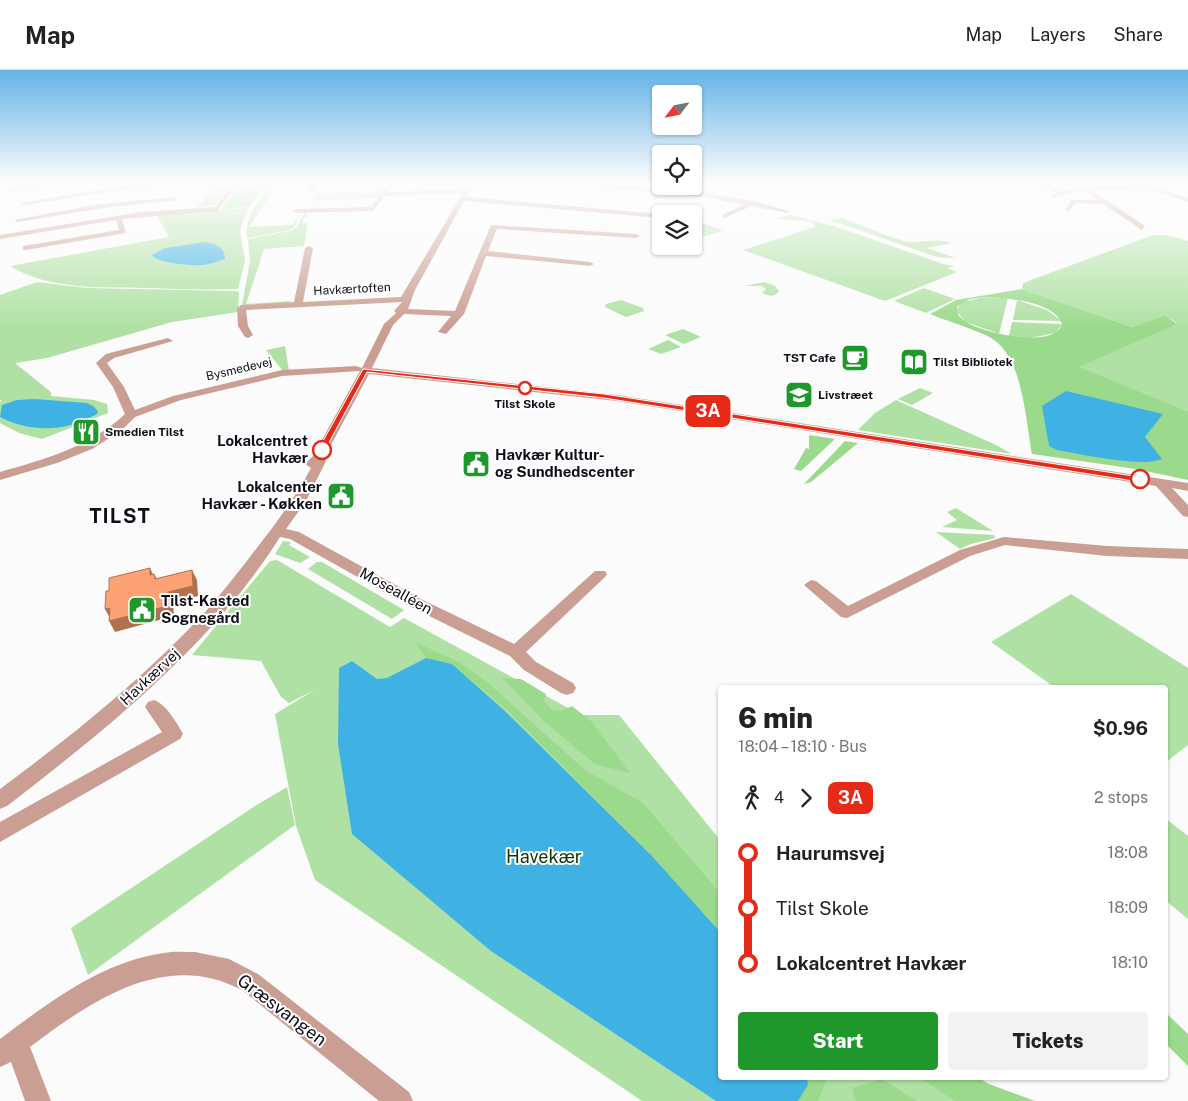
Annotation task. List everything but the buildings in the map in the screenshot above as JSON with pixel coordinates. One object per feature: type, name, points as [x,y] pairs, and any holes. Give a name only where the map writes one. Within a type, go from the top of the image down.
[{"type":"street","points":[[0,237],[41,230]]},
{"type":"street","points":[[26,248],[123,230]]},
{"type":"street","name":"Havkærvej","points":[[0,800],[60,755],[124,702],[184,645],[230,594],[284,524],[309,487],[320,461],[318,458],[361,369],[383,339],[396,327],[398,323],[395,321],[407,296],[444,230]]},
{"type":"street","points":[[443,332],[459,314],[493,230]]},
{"type":"street","points":[[543,230],[636,236]]},
{"type":"street","name":"Havkærtoften","points":[[298,305],[309,248]]},
{"type":"street","points":[[484,253],[590,264]]},
{"type":"street","name":"Havkærtoften","points":[[235,335],[248,334],[243,326],[241,308],[407,296]]},
{"type":"street","points":[[400,311],[459,314]]},
{"type":"street","points":[[131,415],[110,373],[101,363],[110,356],[168,341]]},
{"type":"street","name":"Bysmedevej","points":[[0,476],[83,448],[121,426],[131,415],[177,398],[282,373],[361,369],[601,396],[1188,487]]},
{"type":"street","points":[[1160,482],[1166,492],[1188,513]]},
{"type":"street","name":"Mosealléen","points":[[276,532],[294,535],[416,603],[516,652],[530,666],[567,688]]},
{"type":"street","points":[[811,585],[847,612],[965,554],[1004,541],[1107,551],[1188,554]]},
{"type":"street","points":[[516,652],[600,574]]},
{"type":"street","name":"Havkærvej","points":[[0,833],[28,815],[174,734],[154,706]]},
{"type":"street","name":"Græsvangen","points":[[38,1101],[8,1048],[68,1004],[104,984],[149,968],[170,964],[200,964],[226,970],[250,982],[400,1101]]},
{"type":"green space","points":[[165,230],[240,230],[245,261],[238,289],[76,286],[41,279],[25,274],[10,266],[169,237]]},
{"type":"green space","points":[[247,230],[289,230],[247,238]]},
{"type":"green space","points":[[307,230],[304,246],[264,249],[246,304],[291,301],[288,303],[242,305],[250,261],[248,239],[290,231]]},
{"type":"green space","points":[[702,230],[723,231],[702,237]]},
{"type":"green space","points":[[805,230],[846,230],[943,264],[955,266],[947,268],[957,272],[885,301],[743,250]]},
{"type":"green space","points":[[859,230],[873,230],[910,242],[936,240],[952,243],[927,248],[956,258],[937,257]]},
{"type":"green space","points":[[1153,235],[1167,235],[1188,241],[1188,411],[1078,367],[1177,323],[1165,315],[1132,327],[1022,289],[1023,283]]},
{"type":"green space","points":[[37,282],[87,288],[235,291],[239,292],[238,312],[172,322],[47,358],[15,363],[51,392],[51,396],[94,400],[107,404],[108,413],[42,439],[19,433],[0,423],[0,402],[2,401],[0,400],[0,295]]},
{"type":"green space","points":[[764,282],[775,286],[779,291],[773,296],[769,296],[762,293],[766,289],[761,286],[744,286]]},
{"type":"green space","points":[[924,288],[955,299],[926,313],[894,301]]},
{"type":"green space","points":[[1022,289],[1132,327],[1165,315],[1177,324],[1079,367],[1188,411],[1188,480],[1136,469],[1032,454],[1022,392],[1017,376],[1004,349],[988,337],[930,314],[956,300]],"holes":[[[985,297],[1005,298],[1040,306],[1050,310],[1062,324],[1057,331],[1049,335],[1038,337],[1013,336],[978,328],[966,322],[958,315],[957,307],[970,299]],[[1042,406],[1162,414],[1145,437],[1161,459]]]},
{"type":"green space","points":[[985,297],[1008,298],[999,334],[966,322],[956,311],[962,302]]},
{"type":"green space","points":[[621,300],[643,308],[644,311],[626,317],[605,307],[606,304]]},
{"type":"green space","points":[[1017,300],[1047,310],[1062,321],[1013,320]]},
{"type":"green space","points":[[1012,322],[1062,324],[1056,333],[1030,338],[1009,336]]},
{"type":"green space","points":[[683,329],[701,337],[684,344],[665,335]]},
{"type":"green space","points":[[668,340],[681,347],[661,354],[648,349]]},
{"type":"green space","points":[[285,346],[289,371],[283,371],[266,350]]},
{"type":"green space","points":[[920,388],[933,393],[912,405],[898,399]]},
{"type":"green space","points":[[896,400],[1012,454],[858,430],[875,413]]},
{"type":"green space","points":[[809,435],[835,439],[801,471],[794,469],[806,448],[809,449]]},
{"type":"green space","points":[[845,441],[858,443],[811,482],[804,484]]},
{"type":"green space","points":[[956,508],[993,531],[942,527],[957,520],[947,512]]},
{"type":"green space","points":[[936,532],[994,535],[995,538],[960,549]]},
{"type":"green space","points":[[283,541],[291,542],[289,545],[310,557],[300,563],[275,554]]},
{"type":"green space","name":"Havekær","points":[[277,560],[390,627],[404,618],[581,715],[619,715],[718,838],[718,1080],[954,1080],[1014,1101],[642,1101],[315,880],[296,826],[275,714],[316,689],[289,703],[281,697],[261,661],[192,655],[270,561]]},
{"type":"green space","points":[[317,562],[322,562],[404,610],[392,619],[308,569]]},
{"type":"green space","points":[[1071,594],[1188,668],[1188,745],[1168,761],[1168,685],[1051,685],[991,642]]},
{"type":"green space","points":[[415,642],[459,662],[486,681],[585,770],[643,803],[718,891],[718,930],[652,856],[507,710],[452,664],[426,658]]},
{"type":"green space","points":[[502,678],[521,679],[546,694],[544,701],[552,710],[561,711],[572,706],[591,721],[630,773],[595,764],[546,723]]},
{"type":"green space","points":[[287,787],[295,825],[88,975],[71,928],[255,806]]},
{"type":"green space","points":[[1168,820],[1188,836],[1188,919],[1168,902]]},
{"type":"green space","points":[[1168,1015],[1188,1034],[1188,1066],[1168,1046]]},
{"type":"green space","points":[[807,1080],[826,1080],[818,1101],[798,1101],[808,1085]]},
{"type":"green space","points":[[884,1080],[917,1101],[856,1101],[852,1088]]},
{"type":"green space","points":[[923,1080],[982,1080],[1035,1101],[955,1101]]},
{"type":"water","points":[[205,242],[219,246],[225,255],[225,259],[205,265],[191,265],[167,262],[152,255],[165,248]]},
{"type":"water","points":[[1066,391],[1163,414],[1145,437],[1162,459],[1141,462],[1127,461],[1057,450],[1049,446],[1042,406]]},
{"type":"water","points":[[35,399],[87,403],[98,411],[97,414],[85,420],[61,427],[49,428],[24,426],[0,417],[2,405],[17,400]]},
{"type":"water","name":"Havekær","points":[[426,658],[452,664],[505,711],[652,856],[718,930],[718,1080],[807,1080],[808,1085],[798,1101],[716,1101],[491,951],[352,834],[338,744],[339,668],[352,661],[377,679],[387,678]]},
{"type":"bus line","name":"3A","points":[[322,450],[365,370],[577,392],[1140,479]]},
{"type":"place","name":"TST Cafe","points":[[855,358]]},
{"type":"place","name":"Tilst Bibliotek","points":[[914,362]]},
{"type":"place","name":"Tilst Skole","points":[[525,388]]},
{"type":"place","name":"Livstræet","points":[[799,395]]},
{"type":"place","name":"Smedien Tilst","points":[[86,432]]},
{"type":"place","name":"Lokalcentret Havkær","points":[[322,450]]},
{"type":"place","name":"Havkær Kultur- og Sundhedscenter","points":[[476,464]]},
{"type":"place","name":"Lokalcenter Havkær - Køkken","points":[[341,496]]},
{"type":"place","name":"Tilst-Kasted Sognegård","points":[[142,610]]},
{"type":"district","name":"TILST","points":[[120,516]]}]
